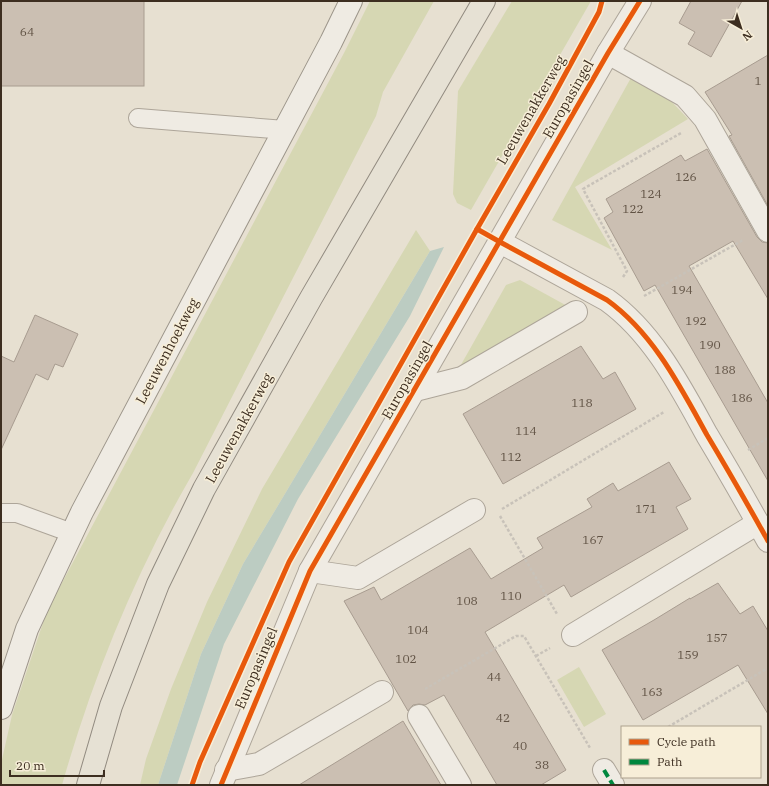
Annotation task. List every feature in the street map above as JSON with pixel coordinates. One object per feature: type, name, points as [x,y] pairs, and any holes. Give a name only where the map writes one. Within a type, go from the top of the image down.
[{"type":"main road","name":"Leeuwenakkerweg","points":[[88,785],[111,706],[158,584],[201,496],[311,298],[484,1]]},
{"type":"street","name":"Leeuwenhoekweg","points":[[1,708],[27,629],[82,512],[285,130],[351,1]]},
{"type":"street","name":"Europasingel","points":[[224,777],[310,571],[608,53],[640,1]]},
{"type":"street","points":[[608,53],[685,96],[705,119],[767,229]]},
{"type":"street","points":[[500,242],[613,304],[652,343],[687,399],[763,532],[573,635]]},
{"type":"street","name":"Europasingel","points":[[415,390],[462,378],[576,312]]},
{"type":"street","points":[[310,571],[358,578],[474,510]]},
{"type":"street","name":"Europasingel","points":[[224,777],[259,764],[382,692]]},
{"type":"street","points":[[418,716],[460,785]]},
{"type":"lane","points":[[138,118],[285,130]]},
{"type":"lane","points":[[1,513],[17,512],[72,533]]},
{"type":"path","points":[[613,304],[627,270],[583,190],[705,119]]},
{"type":"path","points":[[613,304],[767,229]]},
{"type":"path","points":[[573,635],[569,636],[498,512],[687,399]]},
{"type":"path","points":[[424,689],[516,636],[524,636],[609,778]]},
{"type":"path","points":[[670,726],[768,668]]},
{"type":"green space","points":[[370,1],[434,1],[383,92],[376,116],[153,548],[102,664],[74,744],[62,785],[1,785],[1,764],[12,715],[47,611],[344,53]]},
{"type":"green space","points":[[512,1],[591,1],[471,210],[457,203],[453,194],[458,91]]},
{"type":"green space","points":[[632,76],[670,100],[688,119],[575,187],[612,250],[552,220]]},
{"type":"green space","points":[[416,230],[430,251],[243,564],[201,654],[158,785],[140,785],[146,759],[171,689],[207,602],[262,489]]},
{"type":"green space","points":[[520,280],[569,307],[458,370],[506,285]]},
{"type":"green space","points":[[579,667],[606,714],[584,727],[557,680]]},
{"type":"shaded area","points":[[444,247],[410,316],[298,499],[224,644],[177,785],[158,785],[201,654],[243,564],[430,251]]},
{"type":"building","points":[[1,1],[144,1],[144,86],[1,86]]},
{"type":"building","points":[[691,1],[742,1],[711,57],[688,44],[695,32],[679,23]]},
{"type":"building","points":[[768,55],[768,206],[729,136],[732,135],[705,92]]},
{"type":"building","points":[[707,149],[757,237],[762,242],[768,243],[768,299],[733,241],[689,266],[768,403],[768,481],[655,285],[644,291],[604,218],[613,212],[606,199],[681,155],[685,161]]},
{"type":"building","points":[[35,315],[78,334],[63,367],[55,364],[48,380],[36,374],[1,450],[1,356],[14,362]]},
{"type":"building","points":[[581,346],[603,379],[615,372],[636,409],[503,484],[463,414]]},
{"type":"building","points":[[669,462],[691,499],[676,507],[688,529],[571,597],[564,585],[485,632],[566,770],[541,785],[497,785],[444,695],[425,705],[413,705],[408,711],[344,601],[374,587],[381,600],[470,548],[491,579],[543,548],[537,538],[592,507],[587,499],[613,483],[618,491]]},
{"type":"building","points":[[718,583],[740,614],[753,606],[768,631],[768,714],[738,665],[643,720],[602,650]]},
{"type":"building","points":[[403,721],[441,785],[299,785],[387,731]]},
{"type":"marked path","points":[[604,770],[613,785]]},
{"type":"cycle path","points":[[192,785],[200,762],[289,562],[549,104],[599,12],[602,1]]},
{"type":"cycle path","points":[[221,785],[310,571],[608,53],[640,1]]},
{"type":"cycle path","points":[[477,229],[607,300],[638,328],[652,344],[676,379],[768,541]]}]
